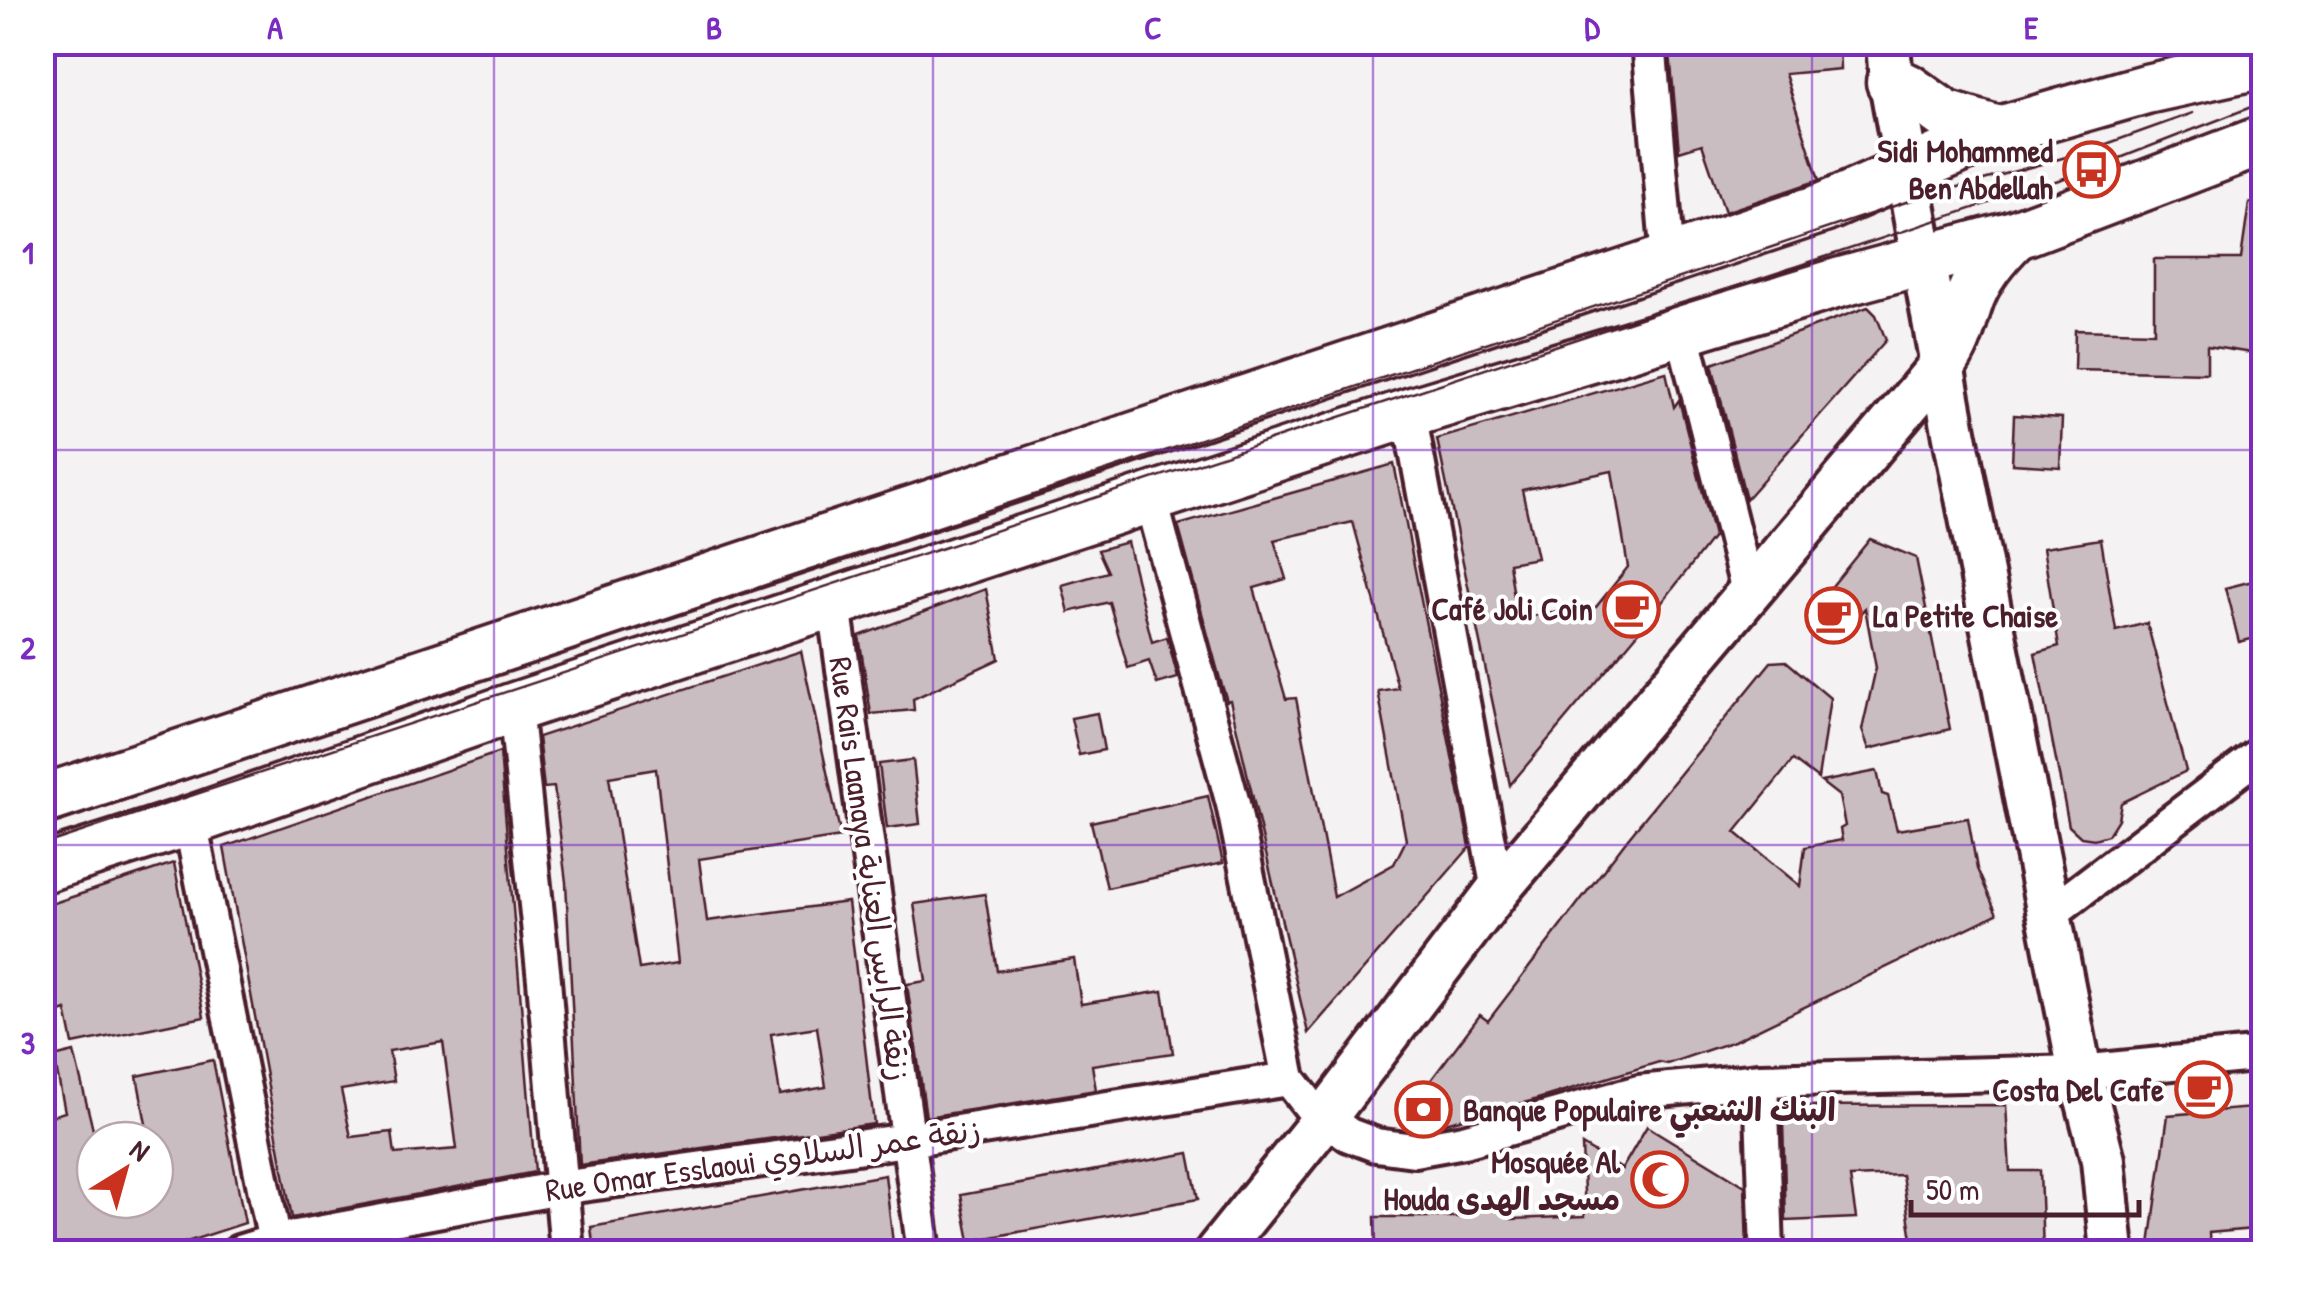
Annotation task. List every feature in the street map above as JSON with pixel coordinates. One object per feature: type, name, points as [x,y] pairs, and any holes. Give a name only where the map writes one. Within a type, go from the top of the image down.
[{"type":"main road","points":[[1890,62],[1962,122],[1999,131]]},
{"type":"main road","points":[[42,800],[1822,208],[1911,185],[1999,131],[2146,89],[2264,63]]},
{"type":"main road","points":[[42,868],[1409,413],[1682,329],[2016,236],[2264,140]]},
{"type":"main road","points":[[1942,364],[1957,340],[1974,286],[1986,267],[2016,236]]},
{"type":"street","points":[[1649,42],[1668,260]]},
{"type":"street","points":[[1890,62],[1942,364],[2080,1072],[2103,1160],[2112,1252]]},
{"type":"street","points":[[1682,329],[1748,591]]},
{"type":"street","points":[[1217,1252],[1498,890],[1942,364]]},
{"type":"street","points":[[1409,413],[1498,890]]},
{"type":"street","points":[[1150,497],[1233,804],[1290,1079],[1324,1119],[1350,1135],[1376,1145],[1414,1150],[1464,1141],[1639,1092],[1760,1080],[2080,1072],[2264,1054]]},
{"type":"street","name":"Rue Rais Laanaya زنقة الرايس العناية","points":[[834,604],[924,1252]]},
{"type":"street","points":[[515,708],[567,1252]]},
{"type":"street","points":[[2051,913],[2264,752]]},
{"type":"street","points":[[190,821],[276,1247]]},
{"type":"street","name":"Rue Omar Esslaoui زنقة عمر السلاوي","points":[[239,1252],[560,1188],[907,1140],[1290,1079]]},
{"type":"street","points":[[1760,1080],[1767,1252]]},
{"type":"building","points":[[1669,42],[1839,42],[1840,69],[1785,74],[1819,180],[1725,212],[1702,144],[1679,151]]},
{"type":"building","points":[[2249,203],[2264,204],[2264,355],[2207,346],[2207,373],[2074,370],[2075,330],[2154,332],[2154,259],[2241,259]]},
{"type":"building","points":[[1868,307],[1876,315],[1886,340],[1746,499],[1712,364]]},
{"type":"building","points":[[1666,372],[1674,407],[1679,400],[1714,536],[1510,785],[1437,439]],"holes":[[[1612,471],[1628,567],[1596,607],[1517,618],[1509,563],[1537,558],[1522,490]]]},
{"type":"building","points":[[2014,415],[2062,418],[2060,467],[2012,464]]},
{"type":"building","points":[[1394,464],[1470,847],[1308,1033],[1230,700],[1227,701],[1220,679],[1178,525]],"holes":[[[1353,522],[1398,688],[1378,691],[1406,840],[1394,864],[1334,897],[1296,698],[1286,699],[1254,588],[1286,579],[1274,540]]]},
{"type":"building","points":[[1870,539],[1916,558],[1950,729],[1869,749],[1862,730],[1876,668],[1865,608],[1843,634],[1812,611]]},
{"type":"building","points":[[2101,539],[2116,631],[2147,623],[2186,771],[2121,803],[2118,819],[2108,835],[2094,839],[2081,837],[2069,826],[2035,653],[2059,646],[2043,548]]},
{"type":"building","points":[[1127,542],[1152,642],[1167,637],[1178,678],[1157,684],[1149,661],[1128,668],[1109,602],[1069,612],[1062,585],[1108,572],[1098,550]]},
{"type":"building","points":[[2264,578],[2264,636],[2239,642],[2225,588]]},
{"type":"building","points":[[986,589],[999,659],[913,699],[914,710],[871,714],[859,636]]},
{"type":"building","points":[[801,651],[841,837],[699,859],[707,921],[848,902],[874,1124],[580,1165],[566,882],[554,787],[544,788],[538,737]],"holes":[[[656,769],[678,963],[639,969],[609,777]],[[817,1027],[826,1087],[780,1095],[771,1034]]]},
{"type":"building","points":[[1786,661],[1830,698],[1818,779],[1793,760],[1735,832],[1800,886],[1805,847],[1842,840],[1840,829],[1845,826],[1839,796],[1821,782],[1877,771],[1897,830],[1968,818],[1977,869],[1997,914],[1734,1041],[1667,1064],[1659,1062],[1433,1126],[1421,1128],[1404,1116],[1480,1015],[1488,1021],[1628,838],[1771,662]]},
{"type":"building","points":[[1097,713],[1104,750],[1079,755],[1071,718]]},
{"type":"building","points":[[500,752],[535,1172],[292,1218],[224,847]],"holes":[[[443,1042],[457,1149],[395,1154],[392,1132],[351,1137],[341,1090],[394,1081],[389,1051]]]},
{"type":"building","points":[[913,760],[920,824],[887,828],[879,764]]},
{"type":"building","points":[[1208,796],[1223,863],[1107,888],[1091,822]]},
{"type":"building","points":[[174,863],[204,1017],[73,1044],[66,1010],[42,1018],[42,907]]},
{"type":"building","points":[[985,894],[997,971],[1074,959],[1081,1004],[1163,991],[1173,1053],[1092,1065],[1096,1090],[926,1117],[907,984],[926,981],[914,904]]},
{"type":"building","points":[[74,1052],[91,1120],[75,1120],[75,1220],[175,1220],[175,1120],[145,1120],[137,1076],[213,1060],[245,1223],[156,1252],[42,1252],[42,1119],[65,1112],[54,1057]]},
{"type":"building","points":[[2006,1105],[2010,1171],[2040,1171],[2043,1252],[1914,1252],[1902,1175],[1850,1177],[1856,1218],[1786,1221],[1783,1123],[1800,1106]]},
{"type":"building","points":[[2264,1107],[2264,1228],[2209,1233],[2210,1252],[2149,1252],[2168,1115]]},
{"type":"building","name":"Mosquée Al Houda مسجد الهدى","points":[[1647,1126],[1745,1186],[1747,1252],[1376,1252],[1375,1217],[1466,1217],[1466,1205],[1512,1206],[1512,1219],[1585,1216],[1582,1145],[1622,1169]]},
{"type":"building","points":[[1189,1153],[1198,1199],[970,1241],[961,1195]]},
{"type":"building","points":[[885,1175],[894,1252],[594,1252],[591,1227]]},
{"type":"tram line","points":[[42,845],[2092,169],[2264,102]]},
{"type":"tram line","points":[[42,828],[1912,200],[2084,152],[2193,113]]},
{"type":"place","name":"Sidi Mohammed Ben Abdellah","points":[[2092,169]]},
{"type":"place","name":"Café Joli Coin","points":[[1632,609]]},
{"type":"place","name":"La Petite Chaise","points":[[1834,616]]},
{"type":"place","name":"Costa Del Cafe","points":[[2203,1090]]},
{"type":"place","name":"Banque Populaire البنك الشعبي","points":[[1424,1110]]},
{"type":"place","name":"Mosquée Al Houda مسجد الهدى","points":[[1659,1180]]}]
